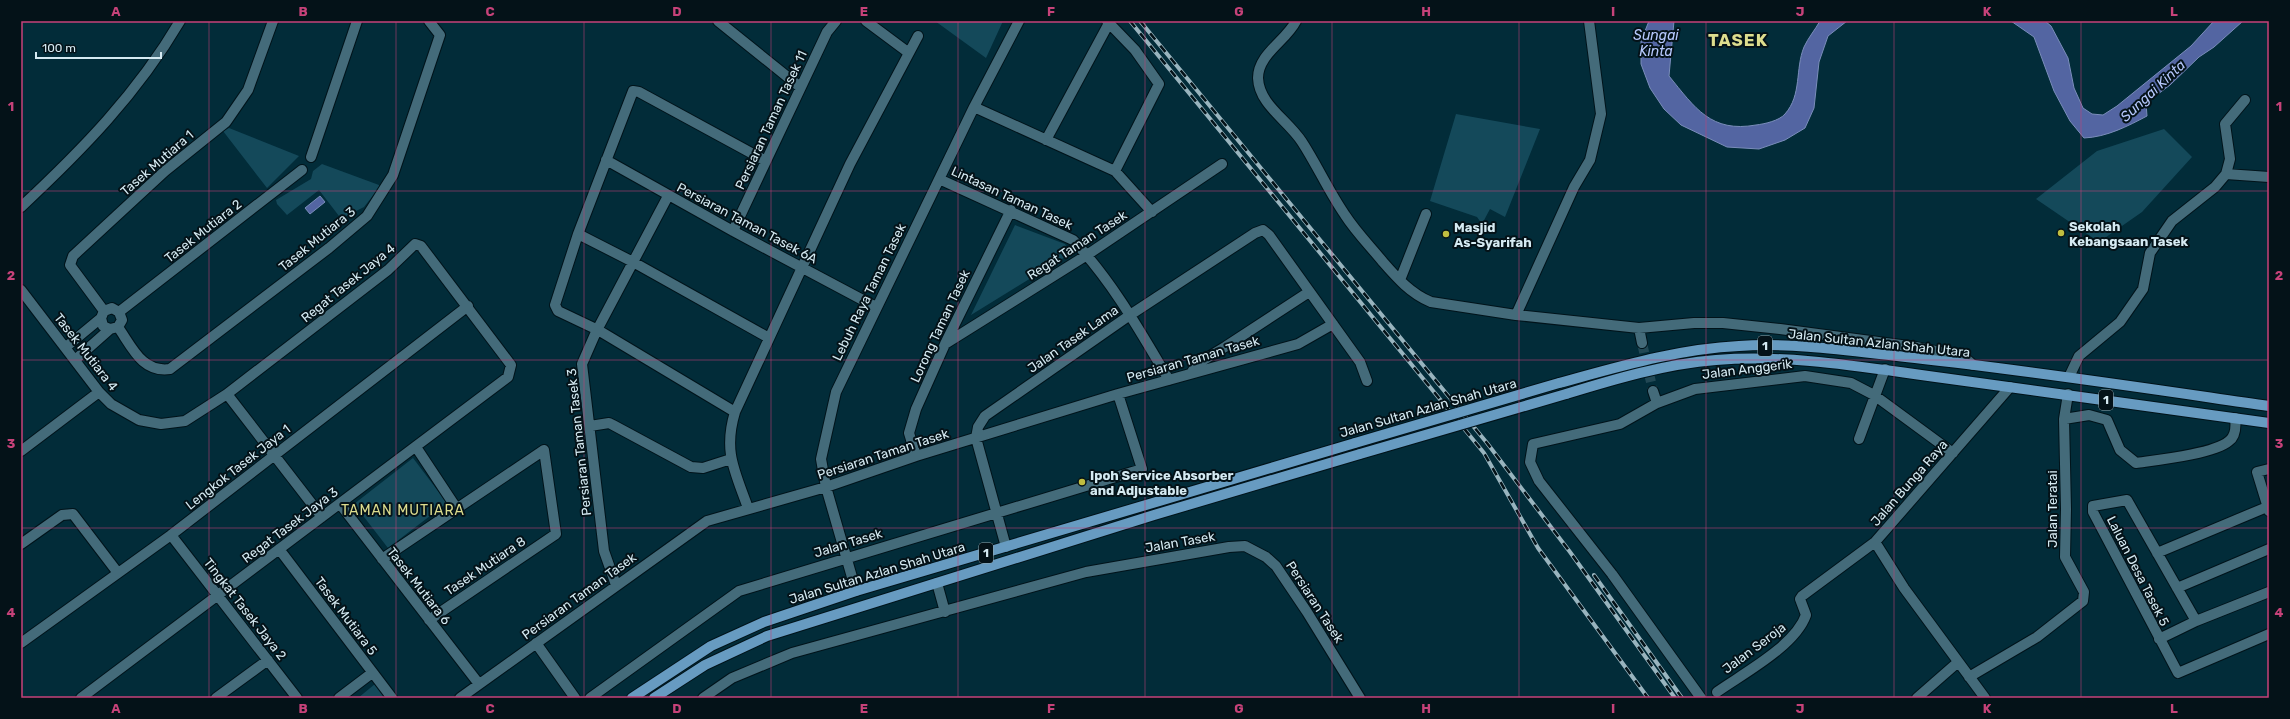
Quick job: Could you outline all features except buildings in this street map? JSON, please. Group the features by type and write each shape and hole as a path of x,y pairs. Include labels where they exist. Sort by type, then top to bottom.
{"main road":[{"name":"Jalan Sultan Azlan Shah Utara","path":"632,698 710,646 764,622 856,591 1559,383 1641,360 1682,352 1739,346 1790,346 1904,357 2069,377 2269,406"},
{"name":"Jalan Sultan Azlan Shah Utara","path":"654,698 705,665 767,636 1154,515 1566,394 1667,367 1714,360 1763,358 1815,360 2269,423"}],"street":[{"path":"21,207 111,118 150,68 180,21"},
{"name":"Tasek Mutiara 1","path":"102,314 70,265 73,256 165,171 226,122 248,90 273,21"},
{"path":"311,157 357,21"},
{"name":"Tasek Mutiara 3","path":"114,328 143,363 150,368 161,370 170,369 329,248 367,216 393,175 440,35 428,21"},
{"name":"Persiaran Taman Tasek 11","path":"733,231 800,87 827,32 836,21"},
{"path":"866,21 909,53"},
{"name":"Lebuh Raya Taman Tasek","path":"856,591 826,487 821,454 836,392 974,107 1019,21"},
{"path":"1296,21 1285,38 1262,62 1258,76 1259,88 1271,106 1301,140 1345,215 1400,280 1420,298 1431,302 1516,315 1639,328 1694,323 1723,323 1922,348 1964,357 1973,365"},
{"path":"1516,315 1574,187 1590,160 1602,114 1589,21"},
{"path":"718,22 800,87"},
{"path":"1046,140 1108,22 1135,50 1159,84 1115,171"},
{"path":"748,508 731,459 728,439 735,412 862,139 918,36"},
{"path":"735,412 598,330 558,311 555,307 578,234 633,91 639,92 766,161"},
{"path":"2069,377 2078,356 2120,322 2143,289 2150,253 2172,222 2215,187 2226,174 2230,159 2225,124 2245,100"},
{"path":"974,107 1115,171 1152,212"},
{"name":"Persiaran Taman Tasek 6A","path":"606,160 668,196 876,307"},
{"name":"Regat Taman Tasek","path":"945,344 1087,255 1222,164"},
{"name":"Tasek Mutiara 2","path":"119,312 302,170"},
{"path":"2226,174 2269,177"},
{"name":"Lintasan Taman Tasek","path":"939,179 1010,210 1073,240 1087,255 1130,315 1169,380"},
{"name":"Persiaran Taman Tasek 3","path":"616,585 604,551 582,364 598,330 668,196"},
{"name":"Lorong Taman Tasek","path":"916,456 910,440 910,425 945,344 1010,210"},
{"path":"1400,280 1426,214"},
{"name":"Jalan Tasek Lama","path":"976,438 978,427 985,416 1130,315 1255,233 1263,230 1269,234 1309,292"},
{"path":"578,234 633,262 770,338"},
{"name":"Regat Tasek Jaya 4","path":"227,394 388,270 415,244 421,246 468,306 511,364 511,370"},
{"name":"Tasek Mutiara 4","path":"21,290 99,392 111,404 139,420 161,424 185,420 227,394"},
{"path":"1192,372 1196,364 1225,347 1309,292 1360,362 1367,381"},
{"name":"Lengkok Tasek Jaya 1","path":"21,643 171,535 468,306"},
{"path":"66,347 102,314 112,308 119,312 122,320 75,360"},
{"path":"102,314 103,326 114,328"},
{"name":"Persiaran Taman Tasek","path":"460,698 707,521 748,508 826,487 916,456 1118,394 1227,362 1298,344 1333,324"},
{"path":"1639,328 1642,343"},
{"path":"1225,347 1227,362"},
{"path":"1904,357 1922,348"},
{"path":"1859,439 1874,395 1885,369"},
{"name":"Regat Tasek Jaya 3","path":"81,698 508,378 511,370"},
{"name":"Jalan Anggerik","path":"1701,698 1612,574 1539,481 1530,462 1530,453 1533,444 1620,424 1657,403 1695,389 1805,376 1850,383 1874,395 1953,453"},
{"name":"Jalan Bunga Raya","path":"1986,698 1957,663 1904,588 1875,542 2010,387"},
{"path":"1653,391 1657,403"},
{"path":"21,451 99,392"},
{"path":"227,394 322,517"},
{"name":"Jalan Tasek","path":"590,698 739,591 846,557 1142,469 1118,394"},
{"name":"Jalan Teratai","path":"1969,677 2037,637 2084,602 2084,592 2065,557 2066,509 2064,419 2068,394"},
{"path":"2064,419 2089,415 2107,420 2120,450 2136,462 2166,459 2215,447 2230,441 2237,428 2235,418"},
{"path":"590,426 609,423 691,467 703,468 731,459"},
{"path":"976,438 1006,547"},
{"path":"382,560 457,509 416,447"},
{"name":"Tasek Mutiara 8","path":"430,620 556,534 544,450 457,509"},
{"path":"2157,553 2268,509 2257,472 2269,469"},
{"name":"Laluan Desa Tasek 5","path":"2196,620 2127,500 2093,506 2093,512 2178,673 2269,634"},
{"name":"Tasek Mutiara 6","path":"340,504 478,684"},
{"path":"21,544 62,515 73,514 118,573"},
{"name":"Tingkat Tasek Jaya 2","path":"171,535 297,698"},
{"name":"Jalan Seroja","path":"1717,692 1778,650 1793,636 1802,626 1806,615 1800,599 1802,596 1875,542"},
{"name":"Persiaran Tasek","path":"1229,547 1244,546 1266,557 1276,566 1308,612 1360,698"},
{"name":"Jalan Tasek","path":"703,698 732,678 792,653 946,612 1086,572 1229,547"},
{"name":"Tasek Mutiara 5","path":"279,549 392,698"},
{"path":"2177,588 2269,549"},
{"path":"937,583 946,612"},
{"path":"2159,639 2196,620 2269,592"},
{"path":"536,643 575,698"},
{"path":"216,698 268,660"},
{"path":"1917,698 1957,663"},
{"path":"339,698 372,673"}],"shaded area":[{"path":"935,21 1003,21 986,58"},
{"path":"1456,114 1540,129 1505,217 1490,209 1482,224 1477,217 1430,201"},
{"path":"229,128 299,156 267,188 223,131"},
{"path":"2164,129 2192,157 2142,212 2099,242 2036,199 2097,151"},
{"path":"322,164 379,185 379,188 364,207 344,217 339,216 319,190 287,215 277,204 276,200 311,179 313,171"},
{"path":"1015,225 1065,244 1070,254 971,315"},
{"path":"413,458 447,503 388,548 354,504"},
{"path":"375,684 386,698 358,698"}],"water":[{"name":"Sungai Kinta","path":"1649,21 1674,21 1669,76 1687,98 1705,116 1727,125 1740,127 1767,123 1779,119 1785,114 1794,99 1801,55 1807,40 1820,21 1847,21 1828,36 1819,62 1814,108 1805,128 1785,140 1759,149 1727,147 1681,125 1664,109 1650,88 1641,64 1641,41"},
{"name":"Sungai Kinta","path":"2011,21 2045,21 2051,26 2068,58 2074,88 2083,108 2092,114 2103,115 2117,106 2191,46 2214,21 2243,21 2214,47 2199,57 2170,85 2146,103 2147,116 2125,127 2101,136 2084,138 2070,121 2054,91 2034,37"},
{"path":"320,196 325,202 310,214 305,208"}],"tunnel":[{"path":"1642,343 1653,391"}],"railway":[{"path":"1130,21 1484,453 1538,548 1648,698"},
{"path":"1140,21 1487,443 1570,552 1675,698"},
{"path":"1594,575 1682,698"}],"place":[{"name":"Sekolah Kebangsaan Tasek","path":"2061,233"},
{"name":"Masjid As-Syarifah","path":"1446,234"},
{"name":"Ipoh Service Absorber and Adjustable","path":"1082,482"}],"district":[{"name":"TASEK","path":"1738,40"},
{"name":"TAMAN MUTIARA","path":"403,510"}]}
